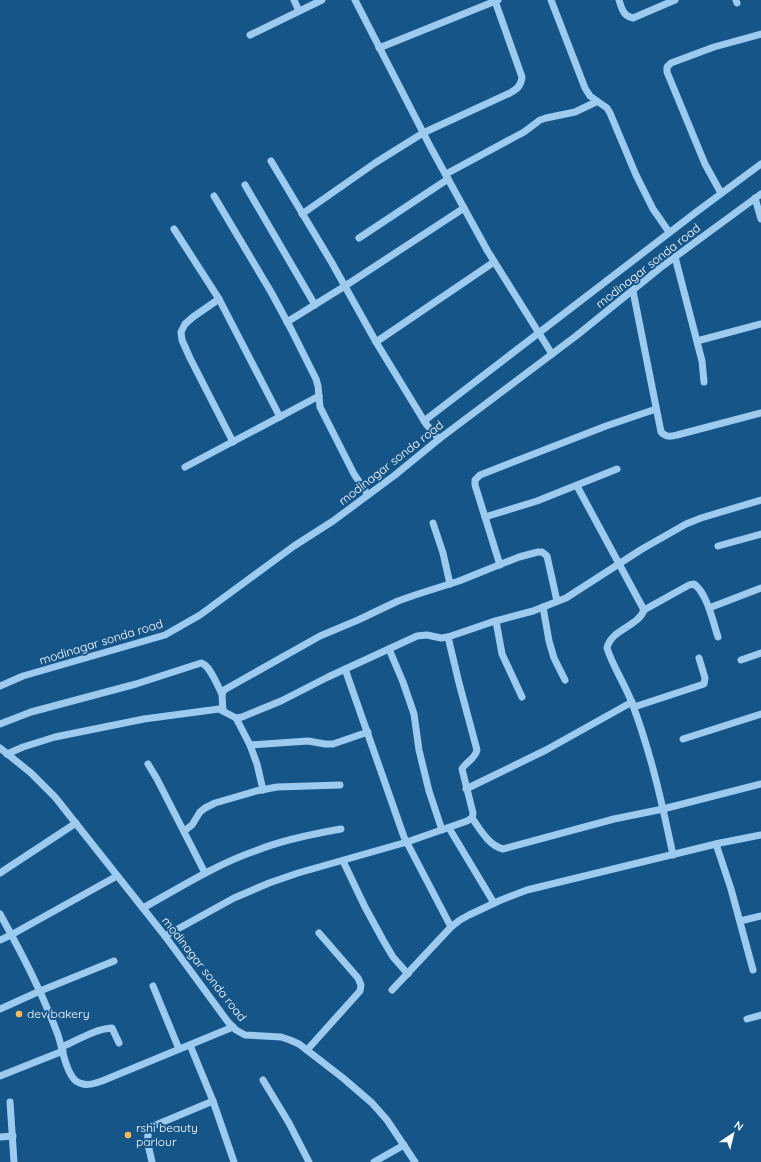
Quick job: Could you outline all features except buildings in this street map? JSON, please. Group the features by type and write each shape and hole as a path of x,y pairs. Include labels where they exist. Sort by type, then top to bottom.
{"street":[{"path":"294,0 299,11"},
{"path":"250,35 322,0"},
{"path":"355,0 423,133 494,262 552,354"},
{"path":"302,214 375,162 423,133 510,93 519,88 521,83 522,77 496,0 379,48"},
{"path":"551,0 573,61 585,88 590,96 596,102 607,108 610,113 636,175 654,209 669,232"},
{"path":"619,0 623,12 627,16 633,18 675,0"},
{"path":"721,193 705,164 693,137 667,72 667,67 671,63 714,47 761,34"},
{"path":"359,238 447,177 524,132 540,120 575,112 596,102"},
{"path":"271,161 345,286 376,342 425,422 437,438"},
{"path":"425,422 485,375 540,336 669,232 761,164"},
{"path":"246,185 315,305"},
{"path":"214,196 287,322 316,379 320,407 354,474 368,495"},
{"path":"758,196 761,219"},
{"name":"modinagar sonda road","path":"0,686 23,676 165,635 200,615 294,546 333,521 396,475 437,438 552,354 675,257 758,196"},
{"path":"287,322 464,208"},
{"path":"174,229 219,299 280,417"},
{"path":"675,257 702,361 704,382"},
{"path":"376,342 494,262"},
{"path":"633,291 656,409 661,432 664,436 670,437 761,413"},
{"path":"219,299 193,317 185,324 181,332 190,358 233,442"},
{"path":"697,341 761,324"},
{"path":"186,467 319,396"},
{"path":"500,565 475,485 475,480 480,475 606,426 656,409"},
{"path":"485,517 537,501 617,469"},
{"path":"577,486 644,610"},
{"path":"236,718 251,714 281,701 416,636 427,635 441,638 448,637 543,607 566,598 587,586 642,549 686,524 700,518 761,500"},
{"path":"434,523 450,584"},
{"path":"718,546 761,534"},
{"path":"222,694 224,690 233,684 320,636 409,597 450,584 538,552 542,552 547,556 557,601"},
{"path":"673,855 649,753 633,705 607,648 608,642 613,636 638,620 644,610 689,585 694,584 698,586 709,608 718,637"},
{"path":"709,608 761,588"},
{"path":"543,607 548,641 554,658 565,680"},
{"path":"496,621 502,654 522,697"},
{"path":"448,637 458,683 477,750 476,755 464,764 462,769 473,813 472,818 491,844 497,848 503,849 614,818 663,809 761,784"},
{"path":"389,649 403,682 414,714 418,750 429,791 442,830"},
{"path":"741,660 761,653"},
{"path":"466,789 633,705 704,684 705,678 699,658"},
{"path":"0,724 32,712 136,684 201,662 208,668 222,694 223,711"},
{"path":"345,669 407,842 451,927"},
{"path":"7,754 54,737 144,719 219,709 236,718 250,745 257,764 263,790"},
{"path":"683,739 761,714"},
{"path":"250,745 308,740 325,744 333,744 368,732"},
{"name":"modinagar sonda road","path":"0,748 44,784 143,908 208,997 233,1027 245,1035 281,1037 290,1040 307,1050 372,1103 387,1120 415,1162"},
{"path":"148,764 157,778 205,873"},
{"path":"184,831 192,825 200,812 215,803 277,787 340,785"},
{"path":"164,936 234,898 269,883 298,873 407,842 449,828 472,818"},
{"path":"0,873 76,824"},
{"path":"449,828 494,903"},
{"path":"143,908 205,873 255,850 341,829"},
{"path":"392,990 451,927 469,915 494,903 527,890 761,834"},
{"path":"716,844 731,889 753,970"},
{"path":"344,860 382,940 393,957 408,974"},
{"path":"0,940 117,876"},
{"path":"0,914 40,991 63,1049 70,1074 75,1080 82,1084 89,1085 102,1081 233,1027"},
{"path":"740,922 761,916"},
{"path":"307,1050 360,991 361,985 358,978 319,933"},
{"path":"0,1008 114,961"},
{"path":"153,986 179,1049"},
{"path":"747,1019 761,1015"},
{"path":"0,1076 63,1049 96,1032 108,1028 112,1028 114,1030 120,1043"},
{"path":"190,1045 214,1101 234,1162"},
{"path":"263,1080 289,1123 309,1162"},
{"path":"152,1162 147,1136 150,1127 214,1101"},
{"path":"10,1102 14,1162"},
{"path":"0,1137 13,1136"},
{"path":"374,1162 404,1145"}],"place":[{"name":"dev bakery","path":"19,1014"},
{"name":"rshi beauty parlour","path":"128,1135"}]}
